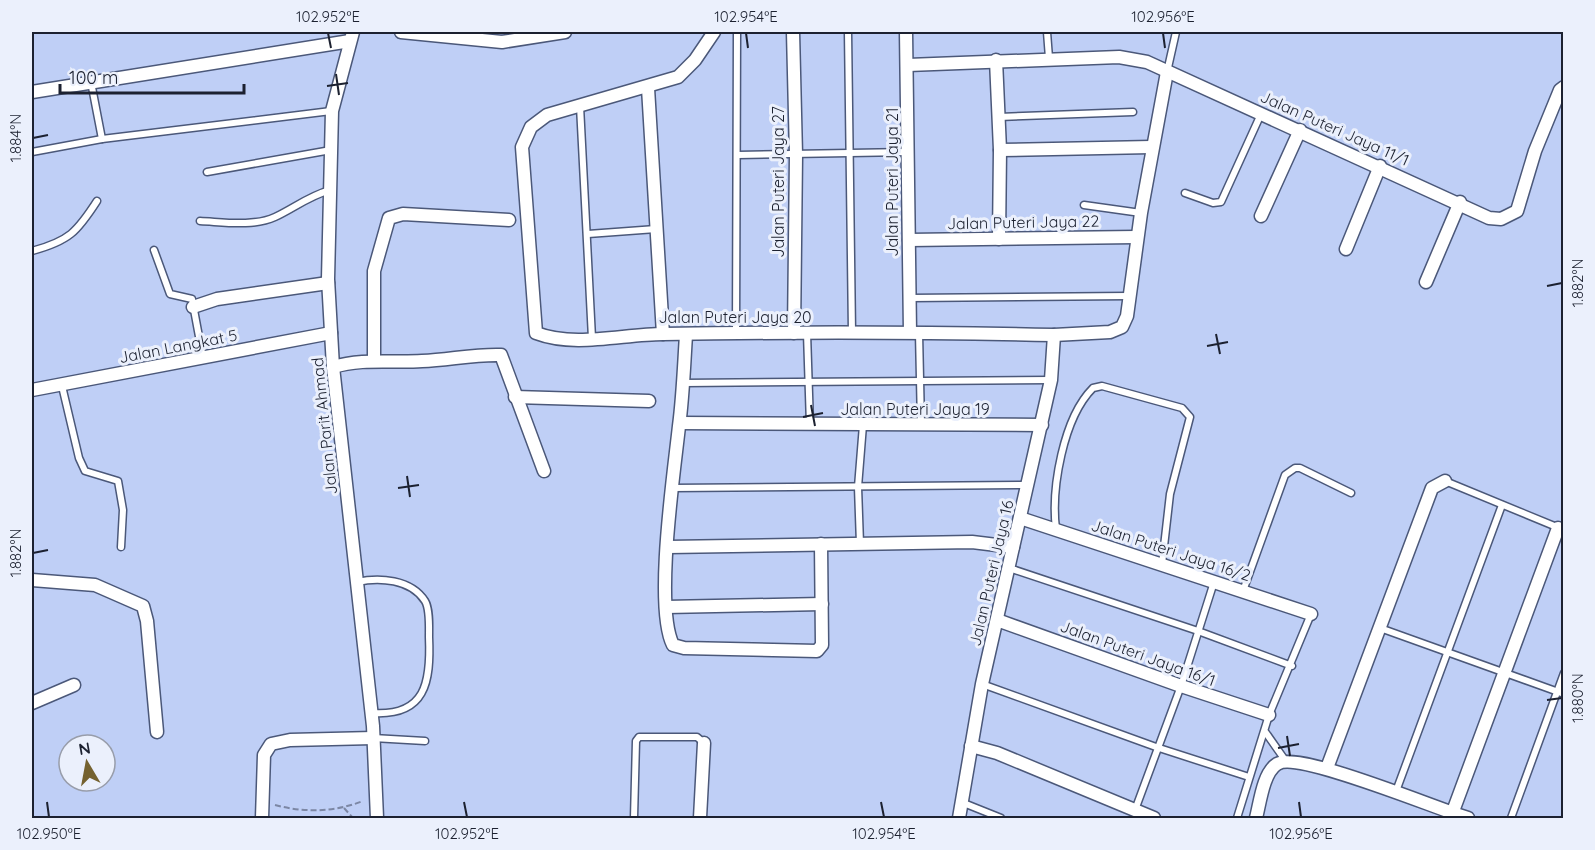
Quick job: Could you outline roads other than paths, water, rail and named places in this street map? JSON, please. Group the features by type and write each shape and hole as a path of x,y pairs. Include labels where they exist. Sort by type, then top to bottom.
{"street":[{"path":"401,32 502,42 565,32"},
{"path":"580,106 648,88 678,77 694,60 714,32"},
{"name":"Jalan Puteri Jaya 27","path":"793,32 796,155 794,333"},
{"name":"Jalan Puteri Jaya 21","path":"906,32 909,298 915,332"},
{"path":"32,92 352,36"},
{"name":"Jalan Parit Ahmad","path":"352,36 332,111 328,283 331,333 339,366 360,582 379,738 377,819"},
{"name":"Jalan Puteri Jaya 11/1","path":"908,65 1119,57 1147,62 1495,219 1517,212 1535,151 1563,87"},
{"path":"996,60 1000,150 999,239"},
{"path":"1129,296 1151,147 1167,72"},
{"path":"648,88 663,334"},
{"name":"Jalan Puteri Jaya 20","path":"580,106 547,116 531,126 522,147 536,333 547,338 570,340 663,334 1110,332 1122,327 1129,296"},
{"path":"1261,216 1300,130"},
{"path":"1000,150 1151,147"},
{"path":"1346,249 1380,166"},
{"path":"1426,282 1460,202"},
{"path":"369,361 375,271 389,218 403,214 509,220"},
{"name":"Jalan Puteri Jaya 22","path":"909,240 1137,237"},
{"path":"194,307 217,299 328,283"},
{"name":"Jalan Langkat 5","path":"32,390 331,333"},
{"name":"Jalan Puteri Jaya 16","path":"959,819 960,802 982,684 1051,380 1054,334"},
{"path":"686,335 668,547 666,607 669,635 673,645 684,648 817,651 822,645 821,544"},
{"path":"339,366 369,361 423,362 479,354 501,355 544,471"},
{"path":"515,397 649,400"},
{"name":"Jalan Puteri Jaya 19","path":"680,423 810,426 1042,425"},
{"path":"1327,768 1432,488 1445,481"},
{"name":"Jalan Puteri Jaya 16/2","path":"1020,518 1311,614"},
{"path":"1452,814 1503,672 1561,529"},
{"path":"668,547 972,542 1013,547"},
{"path":"32,580 95,585 143,606 147,621 157,732"},
{"path":"666,607 822,604"},
{"name":"Jalan Puteri Jaya 16/1","path":"997,620 1181,687 1269,715"},
{"path":"32,703 74,685"},
{"path":"262,819 264,755 271,744 290,740 379,738"},
{"path":"700,819 704,743"},
{"path":"971,746 997,753 1131,813 1154,819"},
{"path":"1256,819 1269,774 1275,764 1285,760 1327,768 1468,819"}],"lane":[{"path":"736,32 738,155 736,335"},
{"path":"848,32 852,333"},
{"path":"1047,32 1049,58"},
{"path":"1167,72 1176,32"},
{"path":"91,81 102,138"},
{"path":"580,106 592,338"},
{"path":"32,152 102,138 332,111"},
{"path":"998,117 1133,112"},
{"path":"1185,193 1213,203 1221,202 1262,113"},
{"path":"207,172 331,150"},
{"path":"738,155 909,152"},
{"path":"200,221 254,222 274,218 308,197 330,190"},
{"path":"32,251 57,244 77,231 97,201"},
{"path":"1084,205 1140,213"},
{"path":"588,234 657,229"},
{"path":"154,250 170,294 192,299 203,358"},
{"path":"909,298 1129,296"},
{"path":"915,332 921,425"},
{"path":"807,333 810,426"},
{"path":"683,383 1051,380"},
{"path":"62,386 79,458 85,471 118,481 123,510 121,547"},
{"path":"1056,529 1053,506 1057,471 1074,418 1093,388 1102,386 1182,408 1190,417 1170,494 1161,565"},
{"path":"860,544 858,487 863,425"},
{"path":"1242,592 1285,475 1300,468 1351,493"},
{"path":"1445,481 1561,529"},
{"path":"672,488 1028,485"},
{"path":"1395,794 1446,651 1502,505"},
{"path":"1009,568 1198,631 1292,666"},
{"path":"360,582 380,579 400,582 425,601 429,628 430,672 422,695 412,705 398,712 376,714"},
{"path":"1131,813 1181,687 1214,582"},
{"path":"1237,819 1266,733 1269,715 1292,666 1311,614"},
{"path":"1380,628 1563,694"},
{"path":"1511,819 1563,673"},
{"path":"982,684 1156,747 1250,777"},
{"path":"1266,733 1285,760"},
{"path":"634,819 636,741 639,737 697,737 704,743"},
{"path":"379,738 425,741"},
{"path":"960,802 1001,819"}]}
